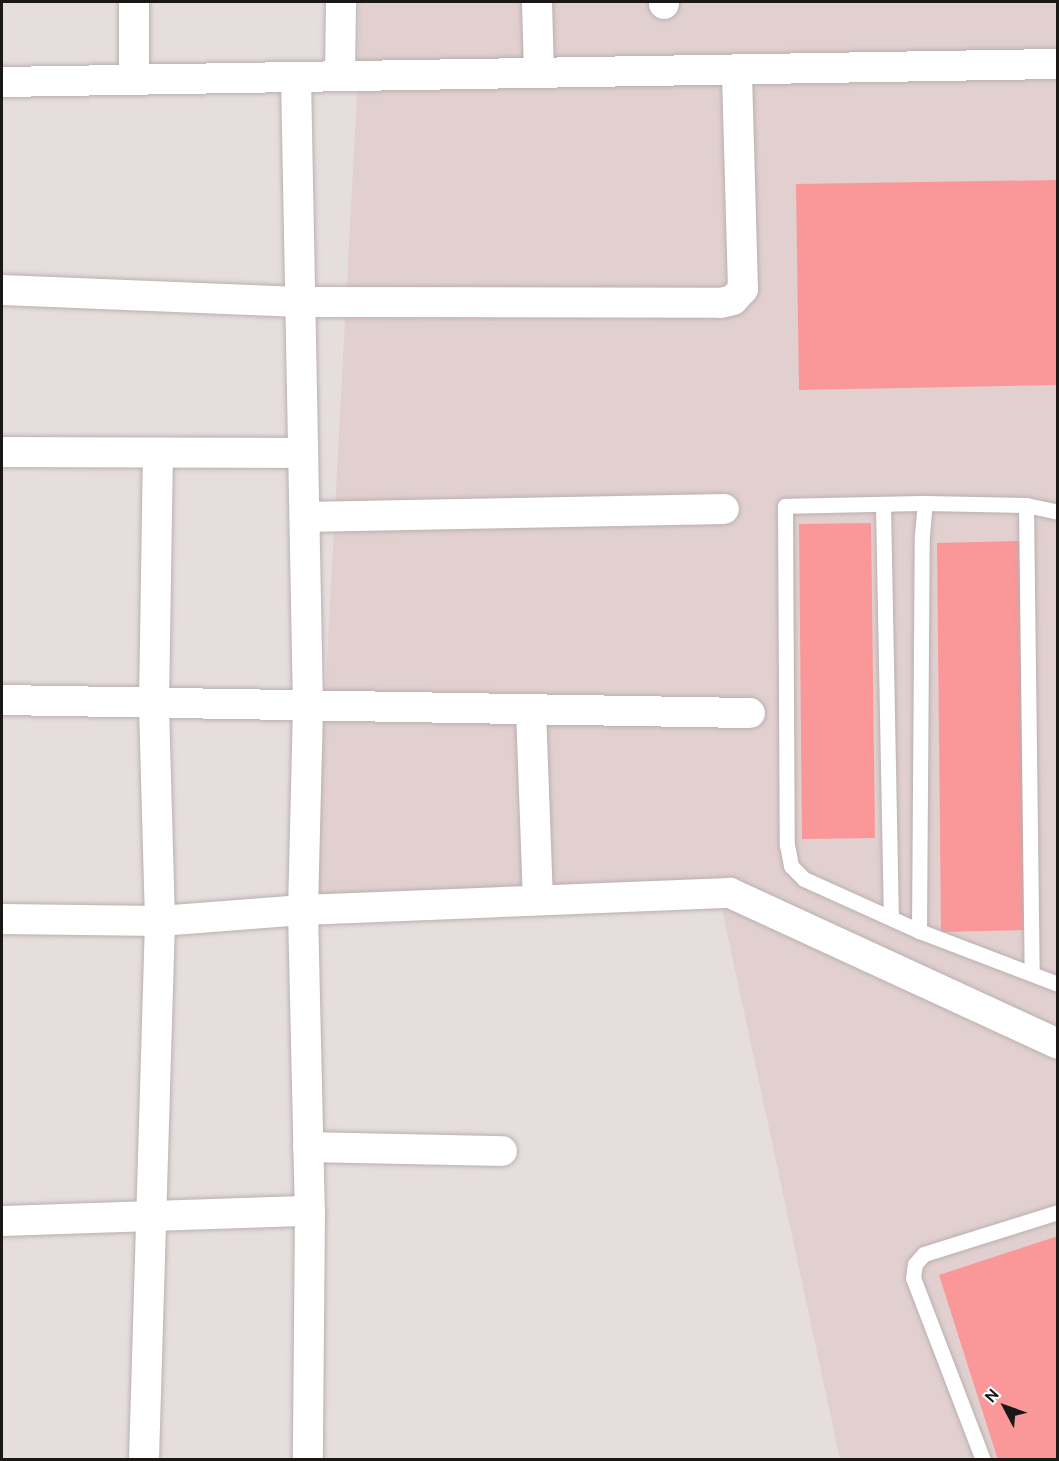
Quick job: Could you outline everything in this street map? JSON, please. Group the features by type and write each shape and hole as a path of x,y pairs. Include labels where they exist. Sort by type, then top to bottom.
{"street":[{"path":"134,80 135,2"},
{"path":"340,2 340,76"},
{"path":"537,2 539,72"},
{"path":"2,82 1058,64"},
{"path":"2,290 300,302 721,303 734,300 743,289 737,69"},
{"path":"296,77 308,707 303,910 310,1212 308,1460"},
{"path":"2,452 303,453"},
{"path":"144,1460 160,921 154,704 158,453"},
{"path":"304,517 724,509"},
{"path":"2,700 750,713"},
{"path":"531,710 538,900"},
{"path":"2,919 160,921 303,910 730,893 1058,1044"},
{"path":"308,1147 502,1151"},
{"path":"2,1221 310,1212"}],"lane":[{"path":"919,931 922,565 925,504"},
{"path":"1026,505 1032,973"},
{"path":"1058,512 1026,505 785,506 787,845 791,866 804,879 919,931 1058,984"},
{"path":"883,506 891,918"},
{"path":"983,1460 913,1278 915,1264 924,1254 1058,1212"}],"shaded area":[{"path":"359,2 1057,2 1057,1459 840,1459 721,904 313,924 358,76"}],"building":[{"path":"1058,180 1058,385 799,390 796,184"},
{"path":"871,523 875,838 802,839 799,524"},
{"path":"1020,541 1024,930 941,932 937,543"},
{"path":"1058,1236 1058,1460 998,1460 939,1275"}]}
